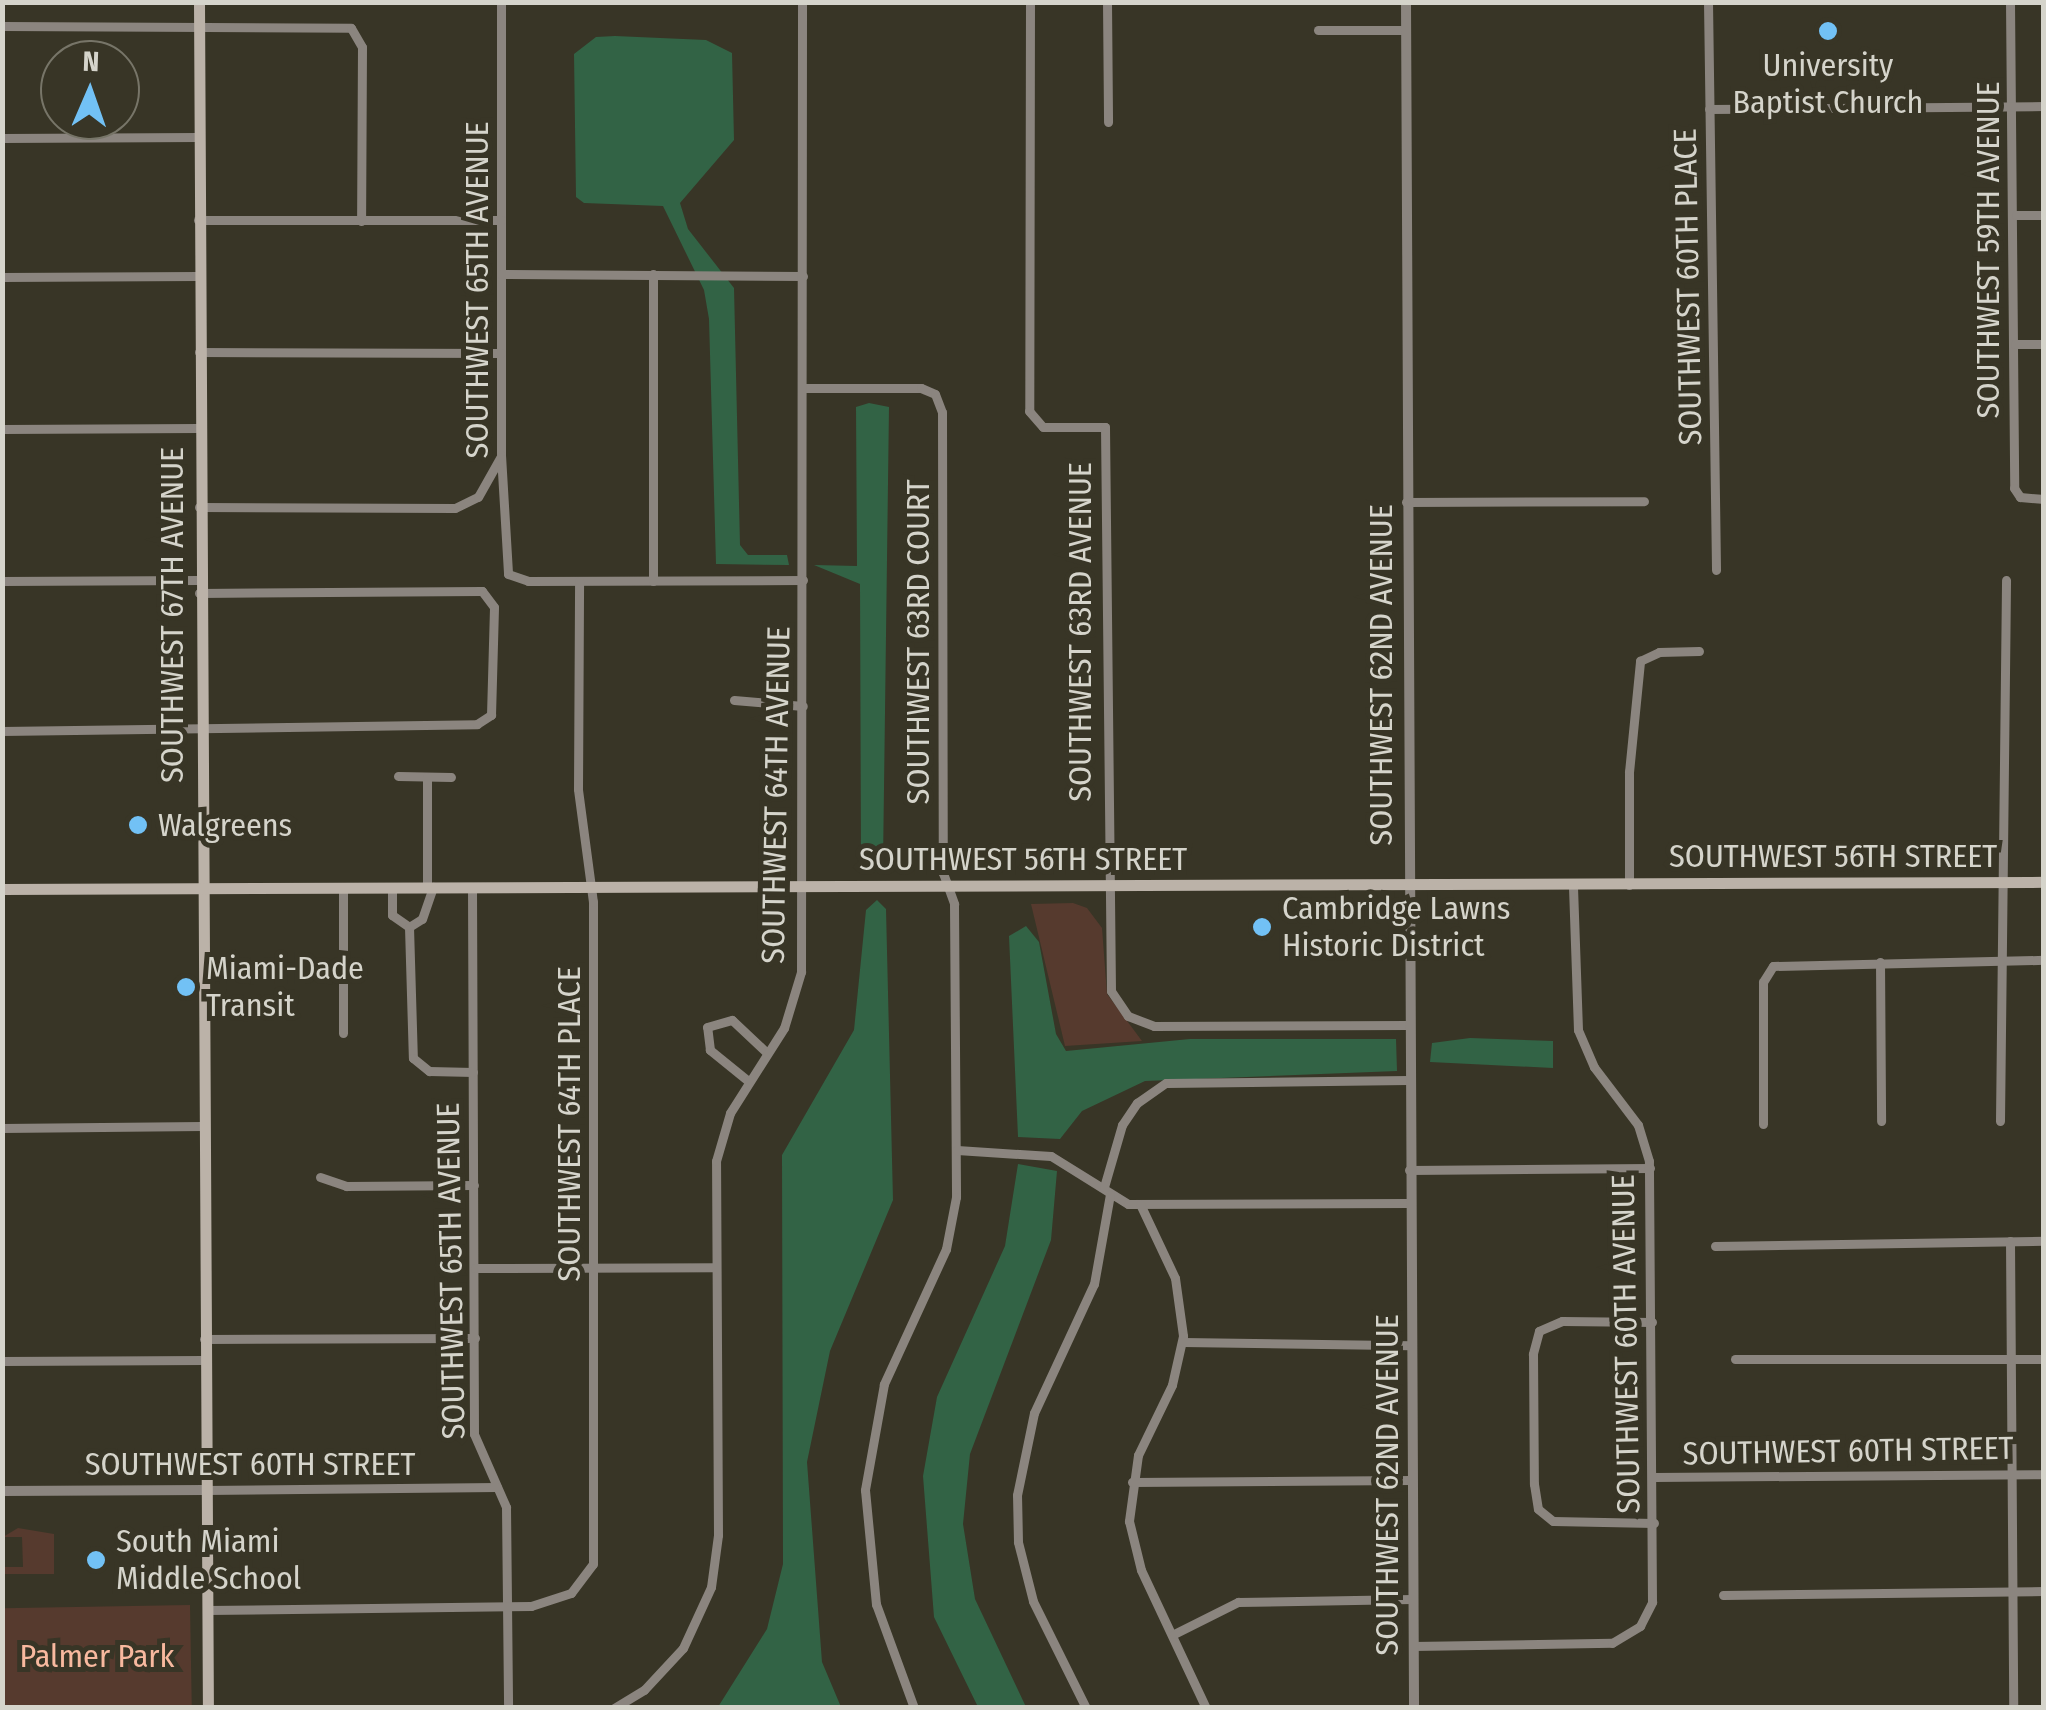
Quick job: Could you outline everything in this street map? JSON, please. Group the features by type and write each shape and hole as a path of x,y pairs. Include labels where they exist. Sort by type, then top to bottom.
{"main road":[{"name":"SOUTHWEST 67TH AVENUE","path":"199,2 199,727 208,1708"},
{"name":"SOUTHWEST 56TH STREET","path":"2,888 2044,882"}],"street":[{"name":"SOUTHWEST 65TH AVENUE","path":"501,2 501,455 510,576 579,580"},
{"name":"SOUTHWEST 64TH AVENUE","path":"614,1708 636,1697 683,1648 714,1576 718,1151 747,1080 784,1028 799,983 803,887 802,2"},
{"name":"SOUTHWEST 63RD AVENUE","path":"1030,2 1028,398 1034,421 1043,427 1105,427 1106,973 1124,1012 1154,1026 1408,1025"},
{"path":"1107,2 1108,122"},
{"name":"SOUTHWEST 62ND AVENUE","path":"1406,2 1406,885 1414,1708"},
{"name":"SOUTHWEST 60TH PLACE","path":"1708,2 1716,570"},
{"name":"SOUTHWEST 59TH AVENUE","path":"2010,2 2018,496 2044,498"},
{"path":"2,26 341,25 357,33 361,221"},
{"path":"1318,30 1406,30"},
{"path":"1709,109 2044,106"},
{"path":"2,138 198,137"},
{"path":"2016,215 2044,215"},
{"path":"198,220 501,220"},
{"path":"501,274 802,276"},
{"path":"653,274 653,581"},
{"path":"2,277 198,276"},
{"path":"2015,344 2044,344"},
{"path":"198,352 501,353"},
{"name":"SOUTHWEST 63RD COURT","path":"802,388 933,392 943,419 948,886 954,904 957,1150 948,1242 887,1374 866,1481 876,1604 914,1708"},
{"path":"2,429 198,428"},
{"path":"199,508 455,508 478,496 501,455"},
{"path":"1406,502 1644,501"},
{"path":"579,580 803,580"},
{"name":"SOUTHWEST 64TH PLACE","path":"207,1610 508,1608 565,1597 583,1583 595,1558 592,887 578,788 579,580"},
{"path":"2000,1122 1998,961 2006,580"},
{"path":"2,581 459,588 489,596 494,607 489,720 2,731"},
{"path":"1629,884 1629,772 1641,659 1699,651"},
{"path":"734,700 802,706"},
{"path":"398,776 451,777"},
{"path":"409,926 422,919 430,887 427,777"},
{"name":"SOUTHWEST 60TH AVENUE","path":"1413,1646 1598,1644 1630,1635 1652,1602 1650,1168 1638,1125 1580,1036 1572,885"},
{"path":"343,887 343,1033"},
{"path":"392,887 392,915 409,926"},
{"name":"SOUTHWEST 65TH AVENUE","path":"472,887 475,1442 507,1515 508,1708"},
{"path":"409,926 413,1058 429,1071 473,1072"},
{"path":"1763,1124 1768,970 1787,963 2044,960"},
{"path":"1880,962 1882,1121"},
{"path":"747,1080 710,1050 707,1027 716,1019 732,1020 767,1053"},
{"path":"1086,1708 1028,1586 1017,1495 1034,1413 1094,1284 1107,1191 1122,1125 1136,1103 1166,1084 1408,1080"},
{"path":"2,1128 202,1126"},
{"path":"957,1150 1042,1153 1107,1191 1140,1204 1409,1203"},
{"path":"1409,1170 1650,1168"},
{"path":"320,1177 346,1186 474,1185"},
{"path":"1140,1204 1176,1278 1183,1342 1132,1482 1133,1546 1206,1708"},
{"path":"2010,1241 2013,1708"},
{"path":"1715,1246 2044,1241"},
{"path":"475,1268 716,1267"},
{"path":"1652,1322 1562,1321 1542,1327 1533,1354 1539,1512 1558,1522 1654,1522"},
{"path":"204,1340 475,1338"},
{"path":"1183,1342 1410,1345"},
{"path":"1735,1359 2044,1358"},
{"path":"2,1361 204,1360"},
{"name":"SOUTHWEST 60TH STREET","path":"1654,1477 2044,1474"},
{"path":"1132,1482 1412,1480"},
{"name":"SOUTHWEST 60TH STREET","path":"2,1491 497,1487"},
{"path":"1723,1595 2044,1591"},
{"path":"1174,1634 1238,1602 1412,1599"}],"green space":[{"path":"1073,903 1087,908 1102,928 1107,994 1142,1041 1065,1046 1031,904"},
{"path":"18,1528 54,1534 54,1574 3,1574 3,1567 23,1567 22,1537 3,1537"},
{"name":"Palmer Park","path":"190,1605 192,1707 5,1708 3,1608"}],"shaded area":[{"path":"596,37 706,40 732,53 734,140 680,203 688,229 734,288 740,545 748,555 787,555 789,565 716,564 709,319 704,290 663,206 584,203 576,197 574,54"},
{"path":"869,403 889,407 883,864 877,872 861,863 860,584 814,565 857,566 856,407"},
{"path":"877,900 886,909 893,1200 830,1351 807,1462 822,1662 841,1707 718,1707 767,1629 783,1564 782,1155 854,1030 866,910"},
{"path":"1026,926 1039,942 1056,1034 1066,1051 1190,1039 1396,1039 1397,1071 1145,1081 1082,1111 1060,1139 1018,1137 1009,936"},
{"path":"1470,1038 1553,1041 1553,1068 1430,1062 1432,1043"},
{"path":"1018,1164 1057,1171 1051,1240 970,1454 963,1524 975,1599 1026,1707 978,1707 934,1617 923,1476 937,1397 1005,1246"}],"place":[{"name":"University Baptist Church","path":"1828,31"},
{"name":"Walgreens","path":"138,825"},
{"name":"Cambridge Lawns Historic District","path":"1262,927"},
{"name":"Miami-Dade Transit","path":"186,987"},
{"name":"South Miami Middle School","path":"96,1560"}]}
